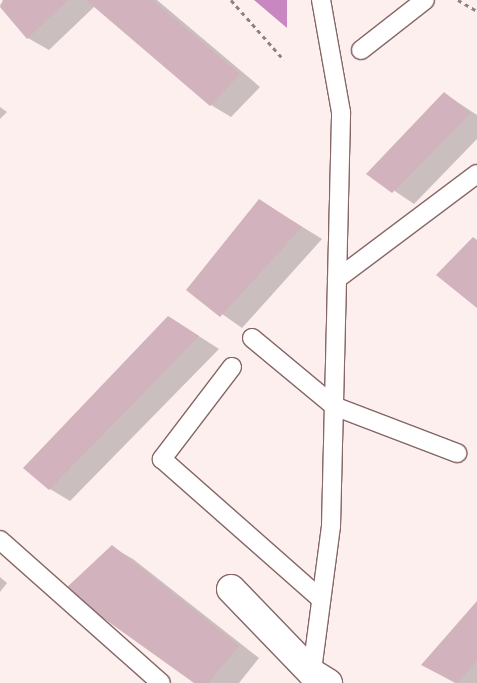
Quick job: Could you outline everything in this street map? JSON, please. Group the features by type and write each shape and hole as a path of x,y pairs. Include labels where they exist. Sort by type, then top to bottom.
{"street":[{"path":"231,589 317,680"}],"lane":[{"path":"317,680 321,599 331,526 341,112 321,0"},
{"path":"361,50 425,0"},
{"path":"337,279 477,174"},
{"path":"252,338 334,406 457,453"},
{"path":"232,367 162,459 321,599"},
{"path":"0,540 161,683"}],"path":[{"path":"231,0 284,60"},
{"path":"458,0 477,11"}],"shaded area":[{"path":"254,0 287,0 287,28"}],"building":[{"path":"3,0 68,0 27,39 0,7"},
{"path":"86,0 152,0 240,74 210,106"},
{"path":"444,92 471,113 392,193 366,174"},
{"path":"259,199 302,227 220,317 186,290"},
{"path":"473,237 477,240 477,308 436,275"},
{"path":"168,316 199,336 49,490 23,468"},
{"path":"112,545 239,646 208,683 194,683 64,590"},
{"path":"477,601 477,661 457,683 421,665"}]}
